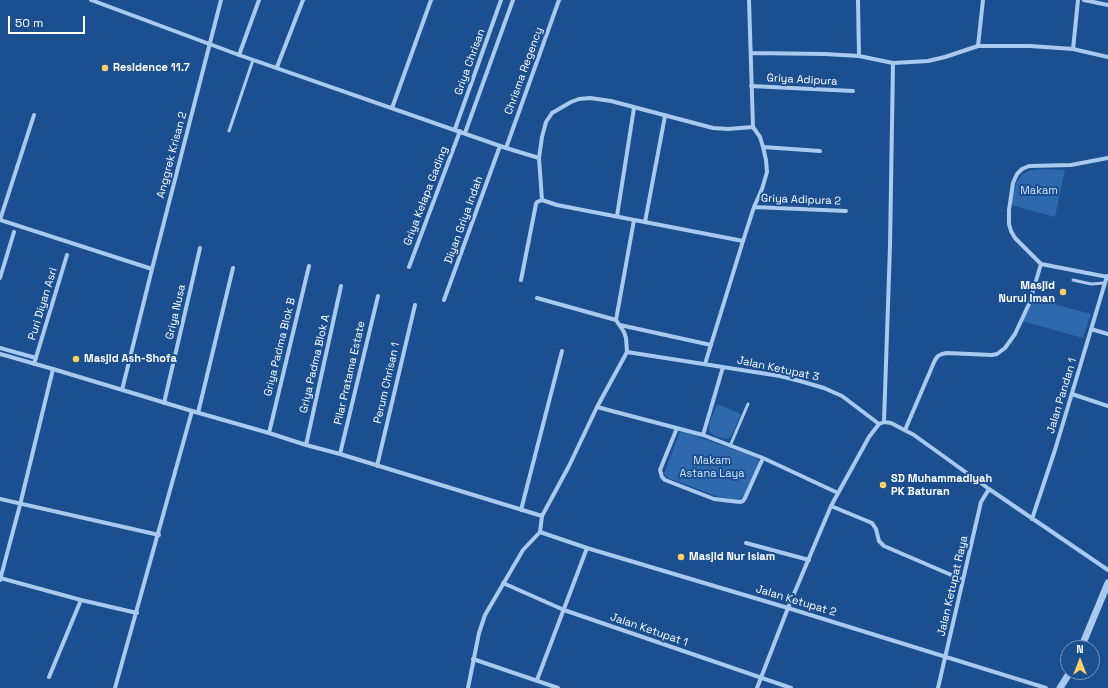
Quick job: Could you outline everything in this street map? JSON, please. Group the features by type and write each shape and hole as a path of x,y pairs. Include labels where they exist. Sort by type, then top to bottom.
{"street":[{"path":"91,0 253,60 277,67 500,146 539,158"},
{"name":"Anggrek Krisan 2","path":"122,390 221,0"},
{"path":"239,55 259,0"},
{"path":"277,67 303,0"},
{"path":"392,108 431,0"},
{"name":"Griya Chrisan","path":"455,130 501,0"},
{"path":"465,133 513,0"},
{"name":"Chrisma Regency","path":"506,148 559,0"},
{"path":"705,364 754,207 762,189 766,172 766,160 763,147 760,137 753,127 749,0"},
{"path":"858,0 859,56"},
{"path":"978,46 983,0"},
{"path":"1073,49 1078,0"},
{"path":"1084,0 1108,5"},
{"path":"750,53 859,56 894,64 945,58 978,46 1030,46 1073,49 1108,57"},
{"path":"884,422 894,64"},
{"name":"Griya Adipura","path":"751,86 853,91"},
{"path":"542,200 539,158 542,130 552,113 562,106 579,99 590,98 611,102 719,128 735,129 753,127"},
{"path":"617,216 634,108"},
{"path":"34,115 0,220 152,269"},
{"path":"646,222 665,116"},
{"name":"Griya Kelapa Gading","path":"409,268 460,131"},
{"name":"Diyan Griya Indah","path":"444,300 500,146"},
{"path":"763,147 820,151"},
{"path":"1107,277 1041,264 1015,238 1009,224 1010,197 1017,174 1022,169 1030,166 1071,165 1108,158"},
{"path":"542,200 557,205 743,241"},
{"path":"521,280 536,204 542,200"},
{"name":"Griya Adipura 2","path":"754,207 846,211"},
{"path":"616,320 634,220"},
{"path":"0,278 14,232"},
{"name":"Griya Nusa","path":"164,403 200,248"},
{"name":"Puri Diyan Asri","path":"34,364 67,255"},
{"path":"905,430 934,360 938,356 947,353 992,356 1006,348 1015,334 1029,304 1041,264"},
{"name":"Griya Padma Blok B","path":"269,433 309,266"},
{"path":"198,413 233,268"},
{"name":"Jalan Pandan 1","path":"1032,519 1055,450 1107,277"},
{"name":"Griya Padma Blok A","path":"306,445 341,286"},
{"name":"Pilar Pratama Estate","path":"340,454 378,296"},
{"path":"468,688 481,624 489,607 523,550 540,532 542,516 569,466 597,407 627,352 626,338 616,320 537,298"},
{"name":"Perum Chrisan 1","path":"377,466 415,305"},
{"path":"620,325 711,345"},
{"path":"1091,329 1108,334"},
{"name":"Puri Diyan Asri","path":"0,348 36,358"},
{"path":"521,510 562,351"},
{"name":"Jalan Ketupat 3","path":"627,352 800,380 842,396 879,424"},
{"path":"0,354 340,454 542,516"},
{"path":"703,435 723,367"},
{"path":"53,369 20,505 0,579 137,613"},
{"path":"1072,394 1108,406"},
{"path":"597,407 703,435 763,458 838,493"},
{"path":"115,688 159,535 192,411"},
{"path":"757,688 788,608 831,506 870,437 879,424 884,422 891,423 905,430 1108,570"},
{"path":"677,428 660,470 662,477 665,480 714,499 742,501 745,498 763,458"},
{"name":"Jalan Ketupat Raya","path":"938,688 981,502 989,489"},
{"path":"0,499 20,505 159,535"},
{"path":"831,506 872,523 876,529 879,541 884,546 963,580"},
{"name":"Jalan Ketupat 2","path":"540,532 587,548 788,608 1046,688"},
{"path":"746,543 809,560"},
{"path":"537,680 587,548"},
{"name":"Jalan Ketupat 1","path":"502,583 564,610 791,688"},
{"path":"1084,640 1108,583"},
{"path":"49,677 81,600"},
{"path":"473,659 558,688"}],"lane":[{"path":"229,131 253,60"},
{"path":"1073,280 1091,284 1105,283"},
{"path":"730,446 748,404"}],"green space":[{"name":"Makam","path":"1041,169 1065,170 1055,217 1011,205 1016,183 1022,175 1028,171"},
{"path":"1035,299 1091,314 1083,338 1022,321"},
{"name":"Makam Astana Laya","path":"717,404 741,414 731,437 726,439 715,436 709,431 709,425"},
{"name":"Makam Astana Laya","path":"681,431 756,457 759,461 759,466 744,496 738,500 716,496 668,478 664,474"}],"place":[{"name":"Residence 11.7","path":"105,68"},
{"name":"Masjid Nurul Iman","path":"1063,292"},
{"name":"Masjid Ash-Shofa","path":"76,359"},
{"name":"SD Muhammadiyah PK Baturan","path":"883,485"},
{"name":"Masjid Nur Islam","path":"681,557"}]}
